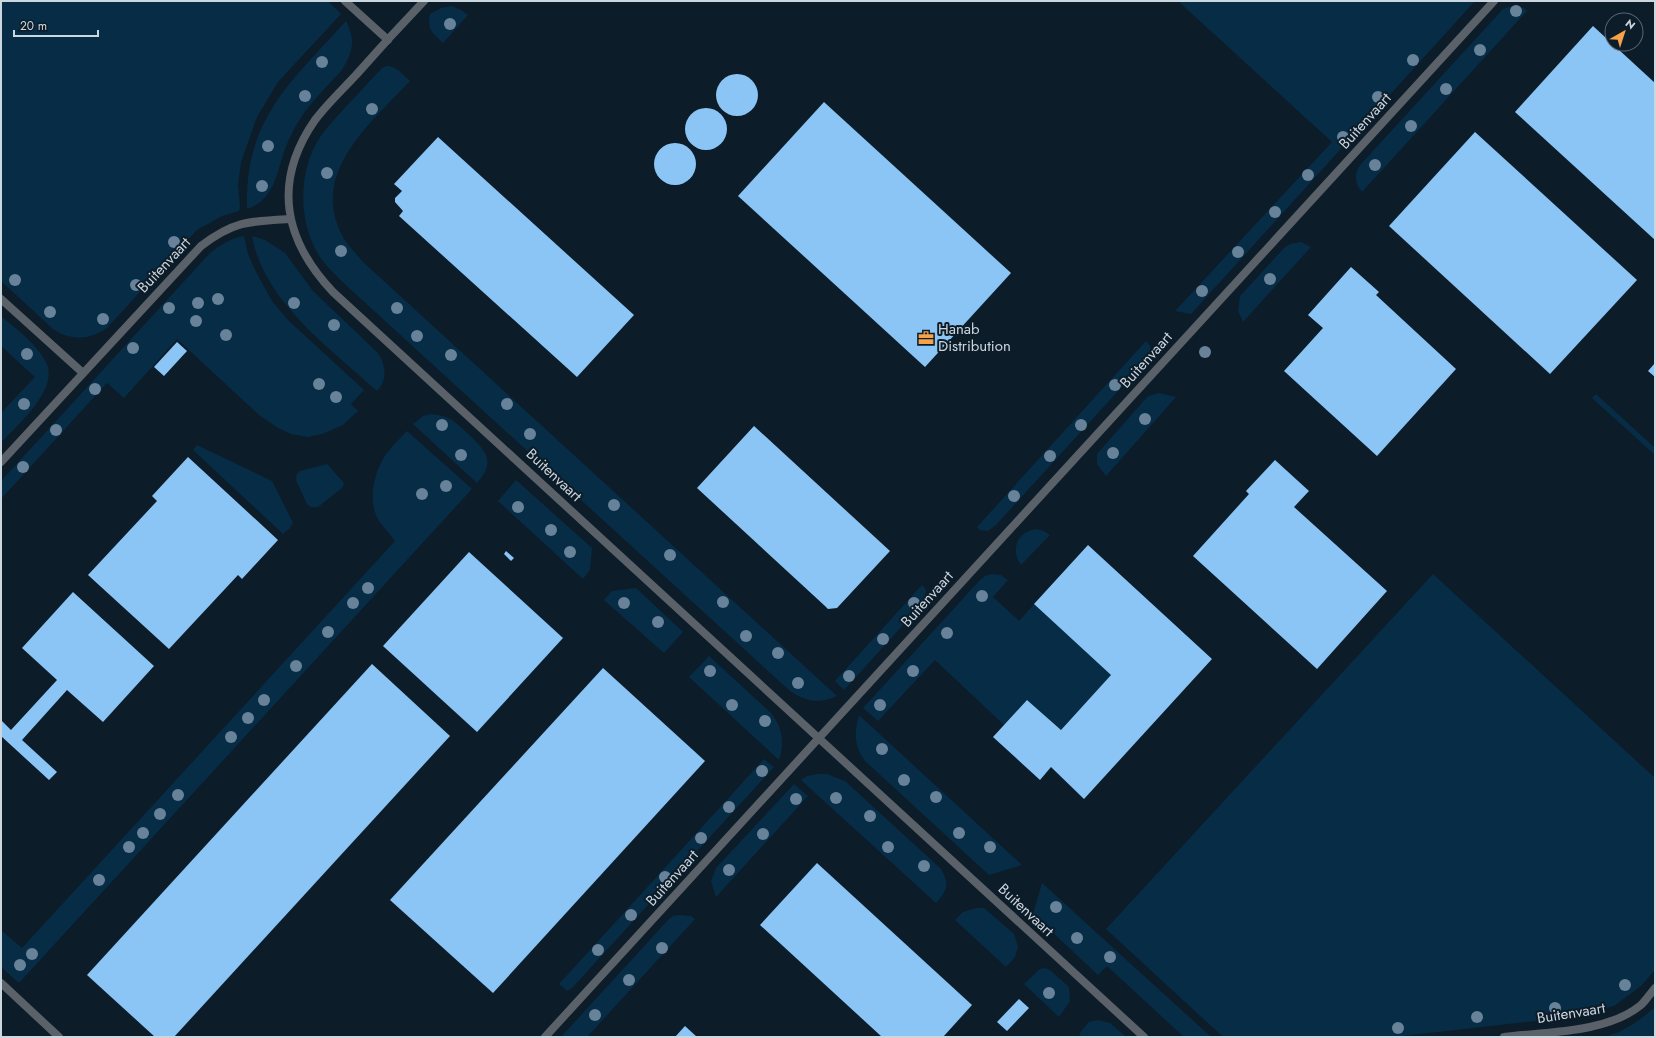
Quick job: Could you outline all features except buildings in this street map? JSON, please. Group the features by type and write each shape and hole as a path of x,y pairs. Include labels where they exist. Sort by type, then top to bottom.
{"street":[{"path":"345,1 388,40"},
{"name":"Buitenvaart","path":"424,1 316,120 304,140 292,170 289,196 290,219 296,239 318,276 1144,1037"},
{"name":"Buitenvaart","path":"546,1037 1494,1"},
{"name":"Buitenvaart","path":"1,462 201,246 217,234 238,224 260,220 290,219"},
{"path":"1,299 82,374"},
{"path":"1,983 59,1037"},
{"name":"Buitenvaart","path":"1504,1037 1591,1027 1610,1022 1641,1004 1655,988"}],"shaded area":[{"path":"1,1 328,1 341,14 278,82 257,117 241,162 238,185 239,211 222,216 197,230 107,328 87,337 80,338 67,336 53,329 1,281"},
{"path":"1178,1 1475,1 1191,314 1175,311 1332,142"},
{"path":"1515,5 1524,8 1527,11 1362,192 1356,182 1356,174 1361,164 1503,9"},
{"path":"452,6 468,15 443,43 431,30 429,24 430,14 441,8"},
{"path":"346,21 351,34 352,46 346,63 342,70 315,100 298,122 285,149 277,176 269,193 256,205 247,209 248,178 253,150 263,126 275,104 290,84 307,63"},
{"path":"386,66 393,67 410,81 362,132 349,151 339,171 333,192 334,214 347,243 362,261 837,696 831,699 813,701 802,698 790,691 349,288 321,259 311,241 304,211 304,180 313,150 325,130 381,69"},
{"path":"244,236 248,254 272,301 288,320 364,390 351,404 358,411 343,425 322,434 308,437 291,434 278,428 259,415 177,339 124,398 107,383 1,499 1,481 210,253 230,240"},
{"path":"252,236 265,240 285,253 313,291 378,353 383,363 385,372 383,382 377,391 321,341 285,303 270,282 259,260"},
{"path":"1301,242 1311,247 1243,322 1238,311 1240,296 1284,248 1290,244"},
{"path":"1,316 37,349 46,362 49,372 47,384 35,406 1,443 1,413 35,377 1,346"},
{"path":"1146,341 1150,346 1151,355 996,525 988,531 980,530 977,527"},
{"path":"1159,393 1176,397 1106,476 1097,464 1097,454 1148,396"},
{"path":"1596,394 1655,448 1655,455 1592,398"},
{"path":"431,414 452,420 472,438 486,454 487,465 483,475 477,483 413,424 423,416"},
{"path":"407,431 472,489 19,983 1,967 1,930 22,948 395,541 379,521 375,513 373,496 375,478 382,461 393,445"},
{"path":"197,445 272,481 293,523 290,528 283,534 193,450"},
{"path":"327,464 344,483 343,487 318,507 311,507 307,504 296,480 297,474 300,471"},
{"path":"516,480 592,548 590,570 583,579 498,501"},
{"path":"1037,529 1050,535 1021,565 1016,553 1017,542 1025,533 1030,530"},
{"path":"991,574 1001,575 1008,580 993,597 1019,621 1034,604 1111,675 1061,730 1027,700 1004,725 935,660 878,721 863,708 980,580"},
{"path":"1433,574 1655,778 1655,970 1641,986 1614,1006 1579,1016 1394,1037 1223,1037 1106,929"},
{"path":"922,585 926,590 924,602 844,690 835,681"},
{"path":"636,588 683,632 664,653 604,600 612,591"},
{"path":"709,656 775,718 780,729 782,741 779,760 689,677"},
{"path":"859,715 1022,865 989,875 865,761 861,756 856,740 856,728"},
{"path":"764,759 774,767 572,988 567,991 559,984"},
{"path":"827,774 845,781 941,869 946,879 946,887 945,891 936,903 801,780 807,776"},
{"path":"794,784 808,796 716,897 711,881 716,868"},
{"path":"1042,883 1211,1037 1184,1037 1107,966 1098,975 1033,914"},
{"path":"976,908 984,908 1014,934 1018,947 1015,957 1006,967 955,920 963,912"},
{"path":"673,916 691,916 695,919 587,1037 561,1037 668,920"},
{"path":"1046,968 1069,987 1070,1001 1059,1017 1024,984 1040,969"},
{"path":"1655,1007 1655,1037 1604,1037 1631,1025"},
{"path":"1098,1020 1110,1023 1126,1037 1082,1037 1079,1034 1089,1022"}],"place":[{"name":"Hanab Distribution","path":"926,338"}]}
